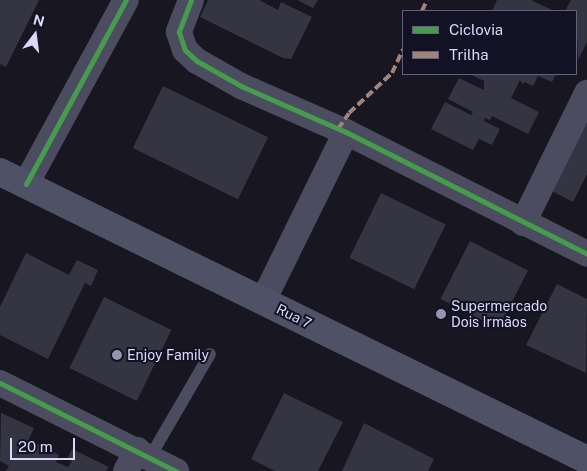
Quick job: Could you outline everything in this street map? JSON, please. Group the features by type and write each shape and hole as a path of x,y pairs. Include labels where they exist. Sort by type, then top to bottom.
{"main road":[{"name":"Rua 7","path":"0,172 587,460"}],"street":[{"path":"26,184 126,0"},
{"path":"191,0 179,32 185,50 197,61 241,86 346,132 587,254"},
{"path":"523,223 587,92"},
{"path":"263,301 346,132"},
{"path":"0,383 138,459 176,471"}],"lane":[{"path":"138,459 210,354"}],"building":[{"path":"0,0 39,0 6,67 0,64"},
{"path":"208,0 259,0 278,10 281,2 312,17 291,59 283,58 200,17"},
{"path":"297,0 318,0 313,8"},
{"path":"497,0 531,0 552,10 492,10"},
{"path":"571,0 587,0 587,42 578,60 577,10 566,10"},
{"path":"472,75 556,75 552,82 538,76 533,86 524,82 523,85 520,80 511,98 539,112 528,134 492,116 490,120 485,118 484,121 500,129 492,145 479,139 473,150 431,129 445,102 471,115 473,112 448,99 459,78 484,90 484,81"},
{"path":"163,86 268,137 238,199 133,148"},
{"path":"587,115 587,174 573,202 550,190"},
{"path":"381,193 446,225 414,289 349,258"},
{"path":"470,241 528,271 498,328 440,299"},
{"path":"26,253 69,275 77,260 98,270 91,286 85,283 48,359 0,335 0,307"},
{"path":"557,284 587,299 586,373 526,345"},
{"name":"Enjoy Family","path":"104,297 171,330 137,401 69,368"},
{"path":"284,393 343,422 318,471 275,471 251,459"},
{"path":"1,413 34,428 29,439 59,455 56,462 68,467 72,461 67,459 72,449 109,467 106,471 6,471 9,466 0,461"},
{"path":"364,423 434,459 428,471 342,471"}],"marked path":[{"path":"422,10 427,0"},
{"path":"338,129 349,113 392,73 402,51"}],"cycle path":[{"path":"26,184 126,0"},
{"path":"191,0 179,32 185,50 197,61 241,86 346,132 587,254"},
{"path":"0,383 176,471"}],"place":[{"name":"Supermercado Dois Irmãos","path":"441,314"},
{"name":"Enjoy Family","path":"117,355"}]}
